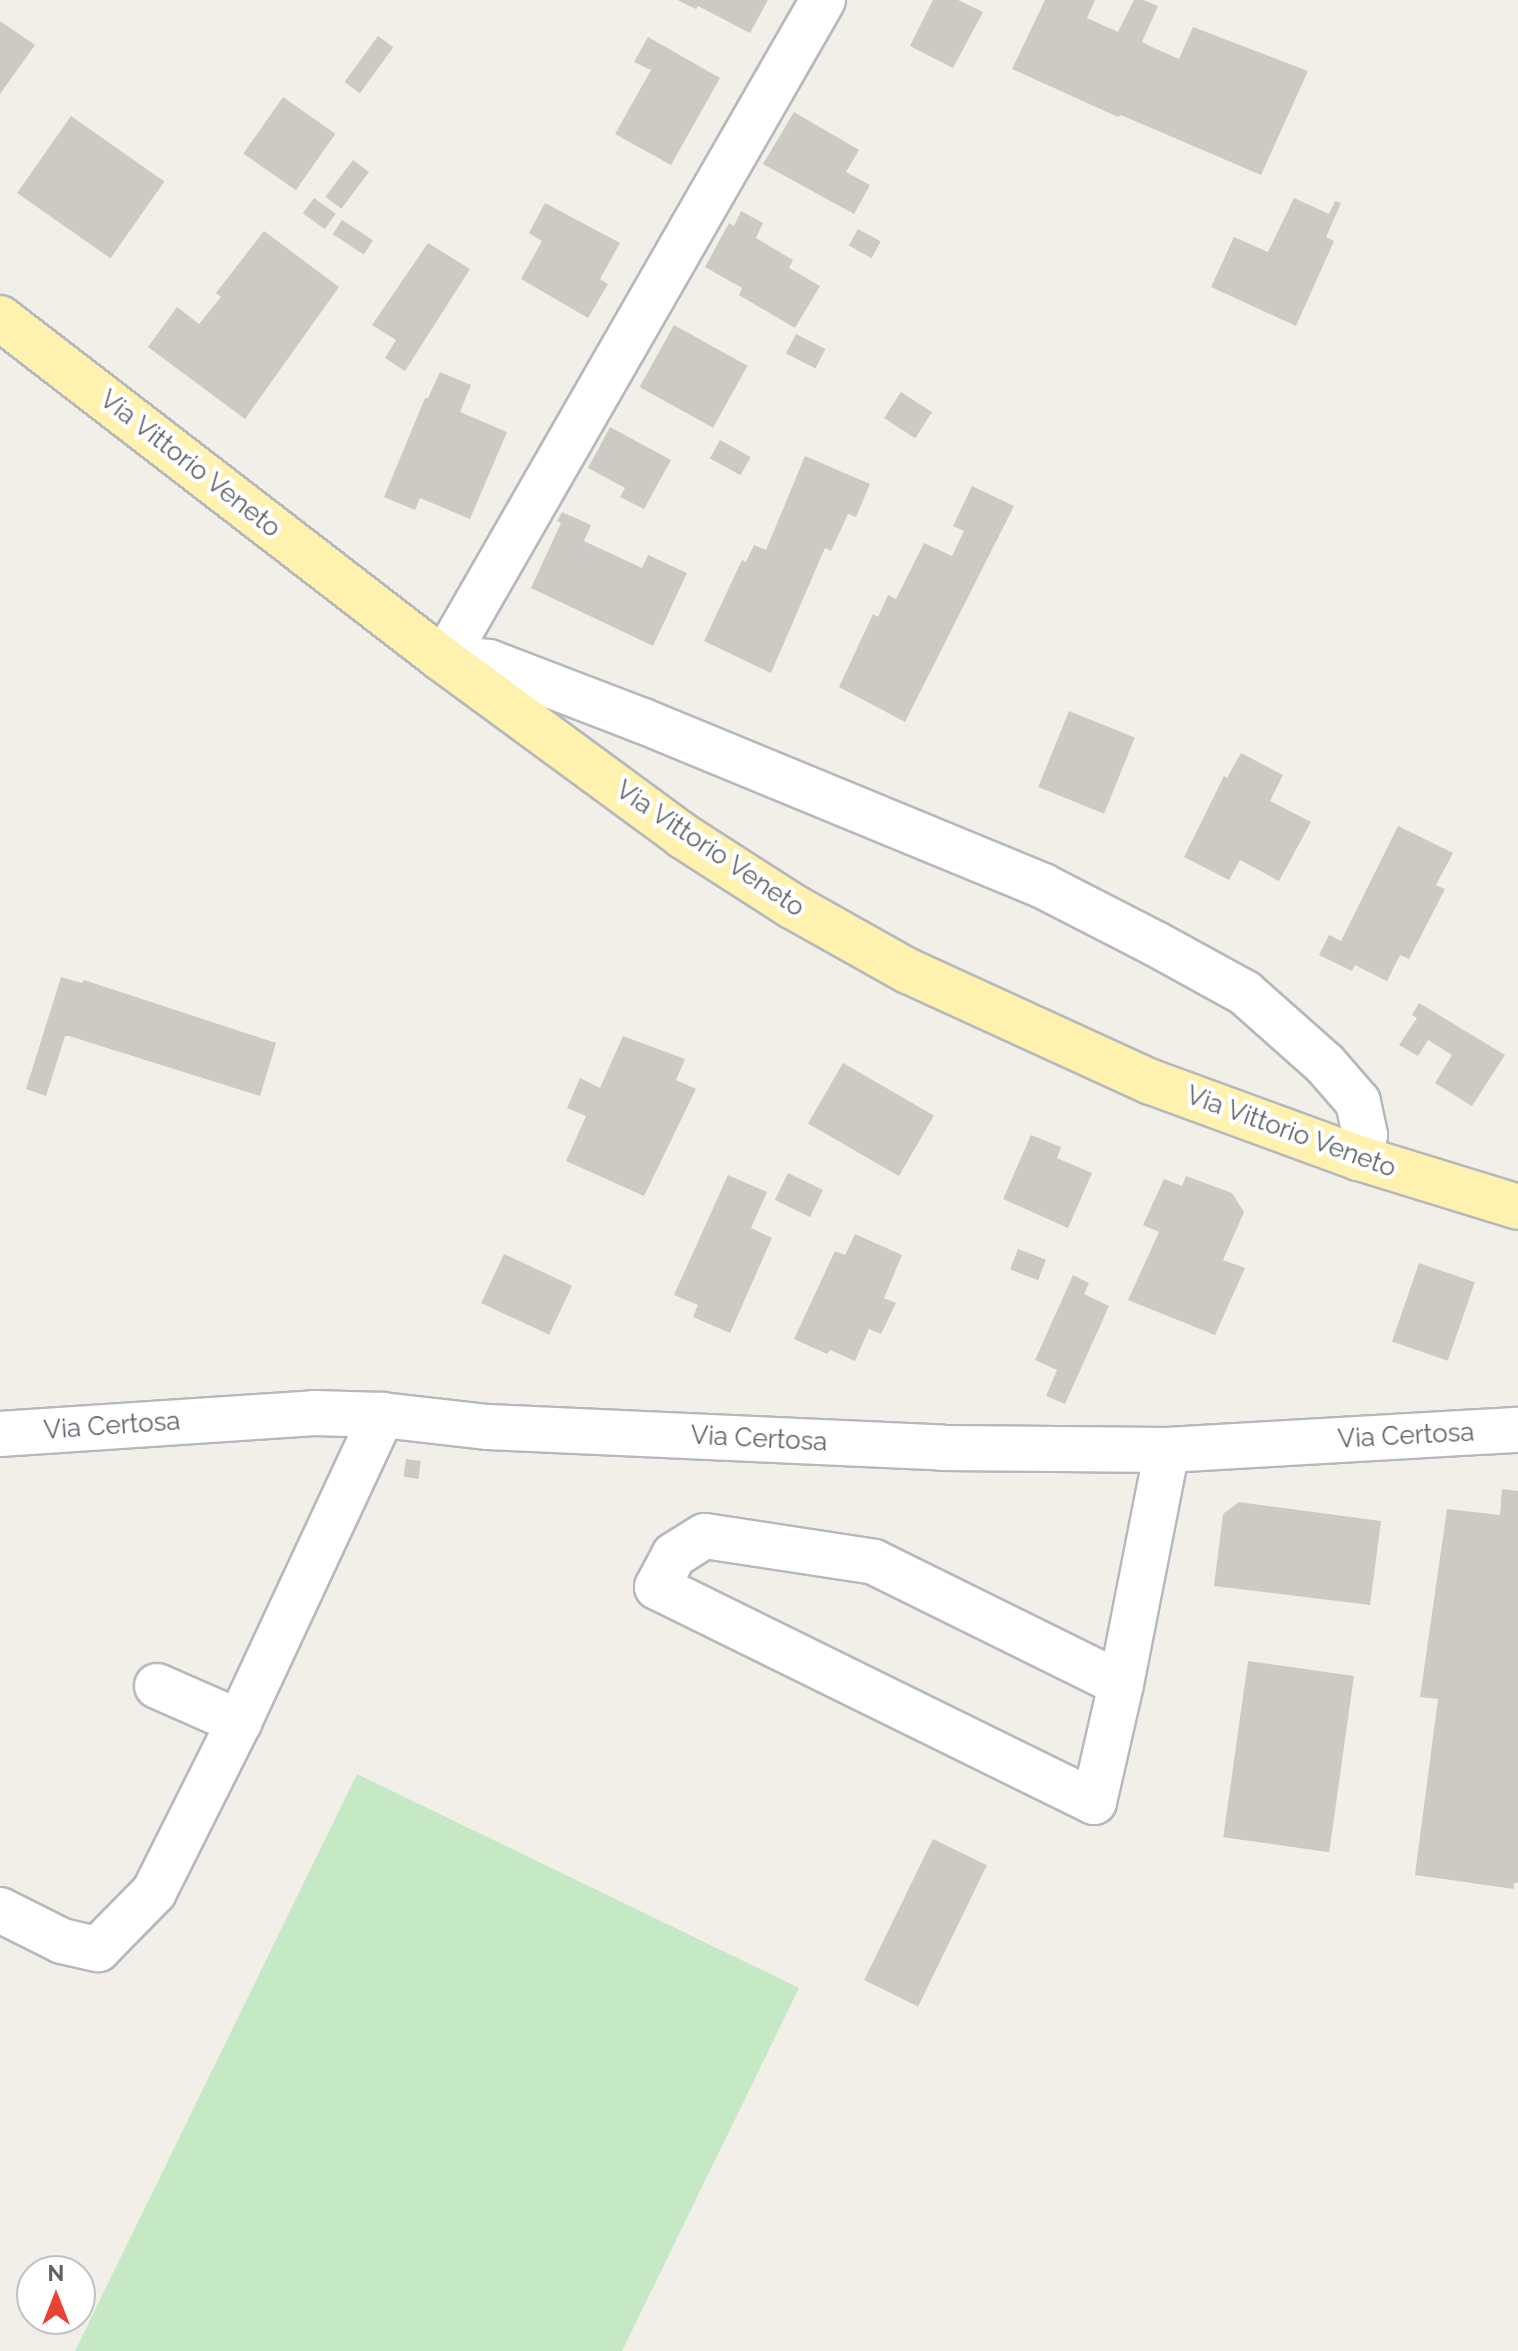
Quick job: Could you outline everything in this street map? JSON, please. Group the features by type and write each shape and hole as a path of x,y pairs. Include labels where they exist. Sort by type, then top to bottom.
{"main road":[{"name":"Via Vittorio Veneto","path":"0,318 441,658 683,836 792,906 908,971 1151,1082 1359,1158 1518,1207"}],"street":[{"path":"441,658 455,641 823,0"},
{"path":"441,658 489,662 643,721 1043,886 1156,944 1245,993 1325,1064 1358,1102 1365,1135 1359,1158"},
{"name":"Via Certosa","path":"0,1434 314,1413 382,1415 488,1427 942,1448 1167,1450 1518,1430"},
{"path":"0,1910 62,1941 98,1949 154,1892 239,1722 382,1415"},
{"path":"1121,1684 874,1562 705,1536 674,1555 657,1587 1094,1802 1121,1684 1167,1450"},
{"path":"157,1686 239,1722"}],"green space":[{"path":"357,1774 799,1988 622,2351 75,2351 83,2335 96,2335 96,2308"}],"building":[{"path":"677,0 768,0 750,33 698,6 696,9"},
{"path":"933,0 958,0 983,12 953,68 910,46"},
{"path":"1045,0 1095,0 1087,18 1118,32 1134,0 1143,0 1158,6 1142,42 1179,59 1193,27 1308,71 1261,175 1121,115 1118,117 1012,69"},
{"path":"0,21 35,45 0,94"},
{"path":"378,36 393,47 360,93 344,82"},
{"path":"648,37 720,78 671,165 615,134 651,70 634,62"},
{"path":"283,97 335,134 296,190 243,154"},
{"path":"794,112 859,150 846,172 870,185 854,214 763,164"},
{"path":"71,116 164,181 110,258 17,193"},
{"path":"353,160 369,172 341,209 325,197"},
{"path":"314,198 336,214 325,229 303,213"},
{"path":"1294,198 1329,214 1335,201 1341,203 1326,237 1334,241 1296,326 1211,287 1234,237 1268,252"},
{"path":"545,203 620,243 600,279 608,284 588,318 521,279 542,241 529,233"},
{"path":"741,211 763,223 756,238 793,260 789,268 820,286 795,328 739,295 742,288 705,267 729,223 734,226"},
{"path":"342,220 373,240 364,254 333,234"},
{"path":"858,229 881,242 872,258 849,246"},
{"path":"264,231 339,287 245,419 148,347 177,307 199,324 221,297 216,293"},
{"path":"428,243 470,269 405,371 385,358 396,340 372,325"},
{"path":"674,325 747,366 713,428 640,387"},
{"path":"796,334 825,349 815,369 786,354"},
{"path":"440,372 471,385 460,412 507,432 470,519 420,498 415,510 384,497 425,398 428,398"},
{"path":"901,392 932,412 915,438 884,418"},
{"path":"610,427 671,460 644,509 620,497 625,488 588,468"},
{"path":"720,440 751,457 740,475 710,458"},
{"path":"805,456 870,484 856,517 848,514 831,551 825,548 771,673 704,641 742,560 746,562 754,545 766,550"},
{"path":"972,486 1014,506 905,722 839,687 873,614 878,617 888,595 896,599 924,543 952,556 964,531 953,526"},
{"path":"562,512 591,525 584,541 642,568 648,555 687,573 653,646 531,588 561,523 557,521"},
{"path":"1069,711 1135,738 1104,814 1038,787"},
{"path":"1241,753 1283,775 1270,801 1311,822 1279,881 1240,860 1229,880 1184,857 1224,776 1227,778"},
{"path":"1398,826 1453,853 1436,885 1445,889 1409,959 1400,955 1387,981 1355,965 1352,971 1319,955 1329,935 1341,941"},
{"path":"61,977 82,983 84,980 276,1043 260,1096 69,1036 65,1036 46,1096 26,1089"},
{"path":"1419,1003 1505,1055 1472,1106 1435,1083 1452,1055 1428,1040 1418,1056 1399,1045 1417,1018 1412,1015"},
{"path":"623,1036 685,1059 676,1080 696,1089 644,1196 566,1161 586,1116 567,1108 580,1078 600,1088"},
{"path":"843,1063 934,1116 899,1176 808,1124"},
{"path":"1031,1135 1061,1147 1057,1158 1092,1173 1068,1228 1003,1199"},
{"path":"788,1173 823,1190 810,1217 775,1200"},
{"path":"728,1175 767,1192 751,1228 772,1238 730,1333 693,1317 698,1305 674,1295"},
{"path":"1186,1176 1232,1193 1244,1212 1223,1260 1245,1268 1215,1335 1128,1300 1159,1232 1143,1225 1164,1179 1182,1186"},
{"path":"855,1234 902,1255 884,1298 896,1303 881,1334 869,1329 855,1361 830,1350 827,1354 794,1339 835,1251 845,1255"},
{"path":"1018,1249 1046,1260 1038,1280 1010,1270"},
{"path":"504,1254 572,1286 549,1335 481,1303"},
{"path":"1419,1263 1475,1282 1448,1361 1392,1341"},
{"path":"1073,1275 1089,1283 1084,1294 1109,1306 1065,1404 1046,1396 1057,1370 1035,1360"},
{"path":"406,1459 421,1461 418,1479 403,1477"},
{"path":"1502,1489 1518,1491 1518,1883 1514,1883 1514,1889 1415,1875 1438,1699 1420,1697 1447,1509 1500,1515"},
{"path":"1239,1502 1381,1521 1370,1605 1214,1586 1223,1514"},
{"path":"1248,1661 1354,1676 1329,1852 1223,1837"},
{"path":"933,1839 987,1865 918,2006 864,1980"}]}
